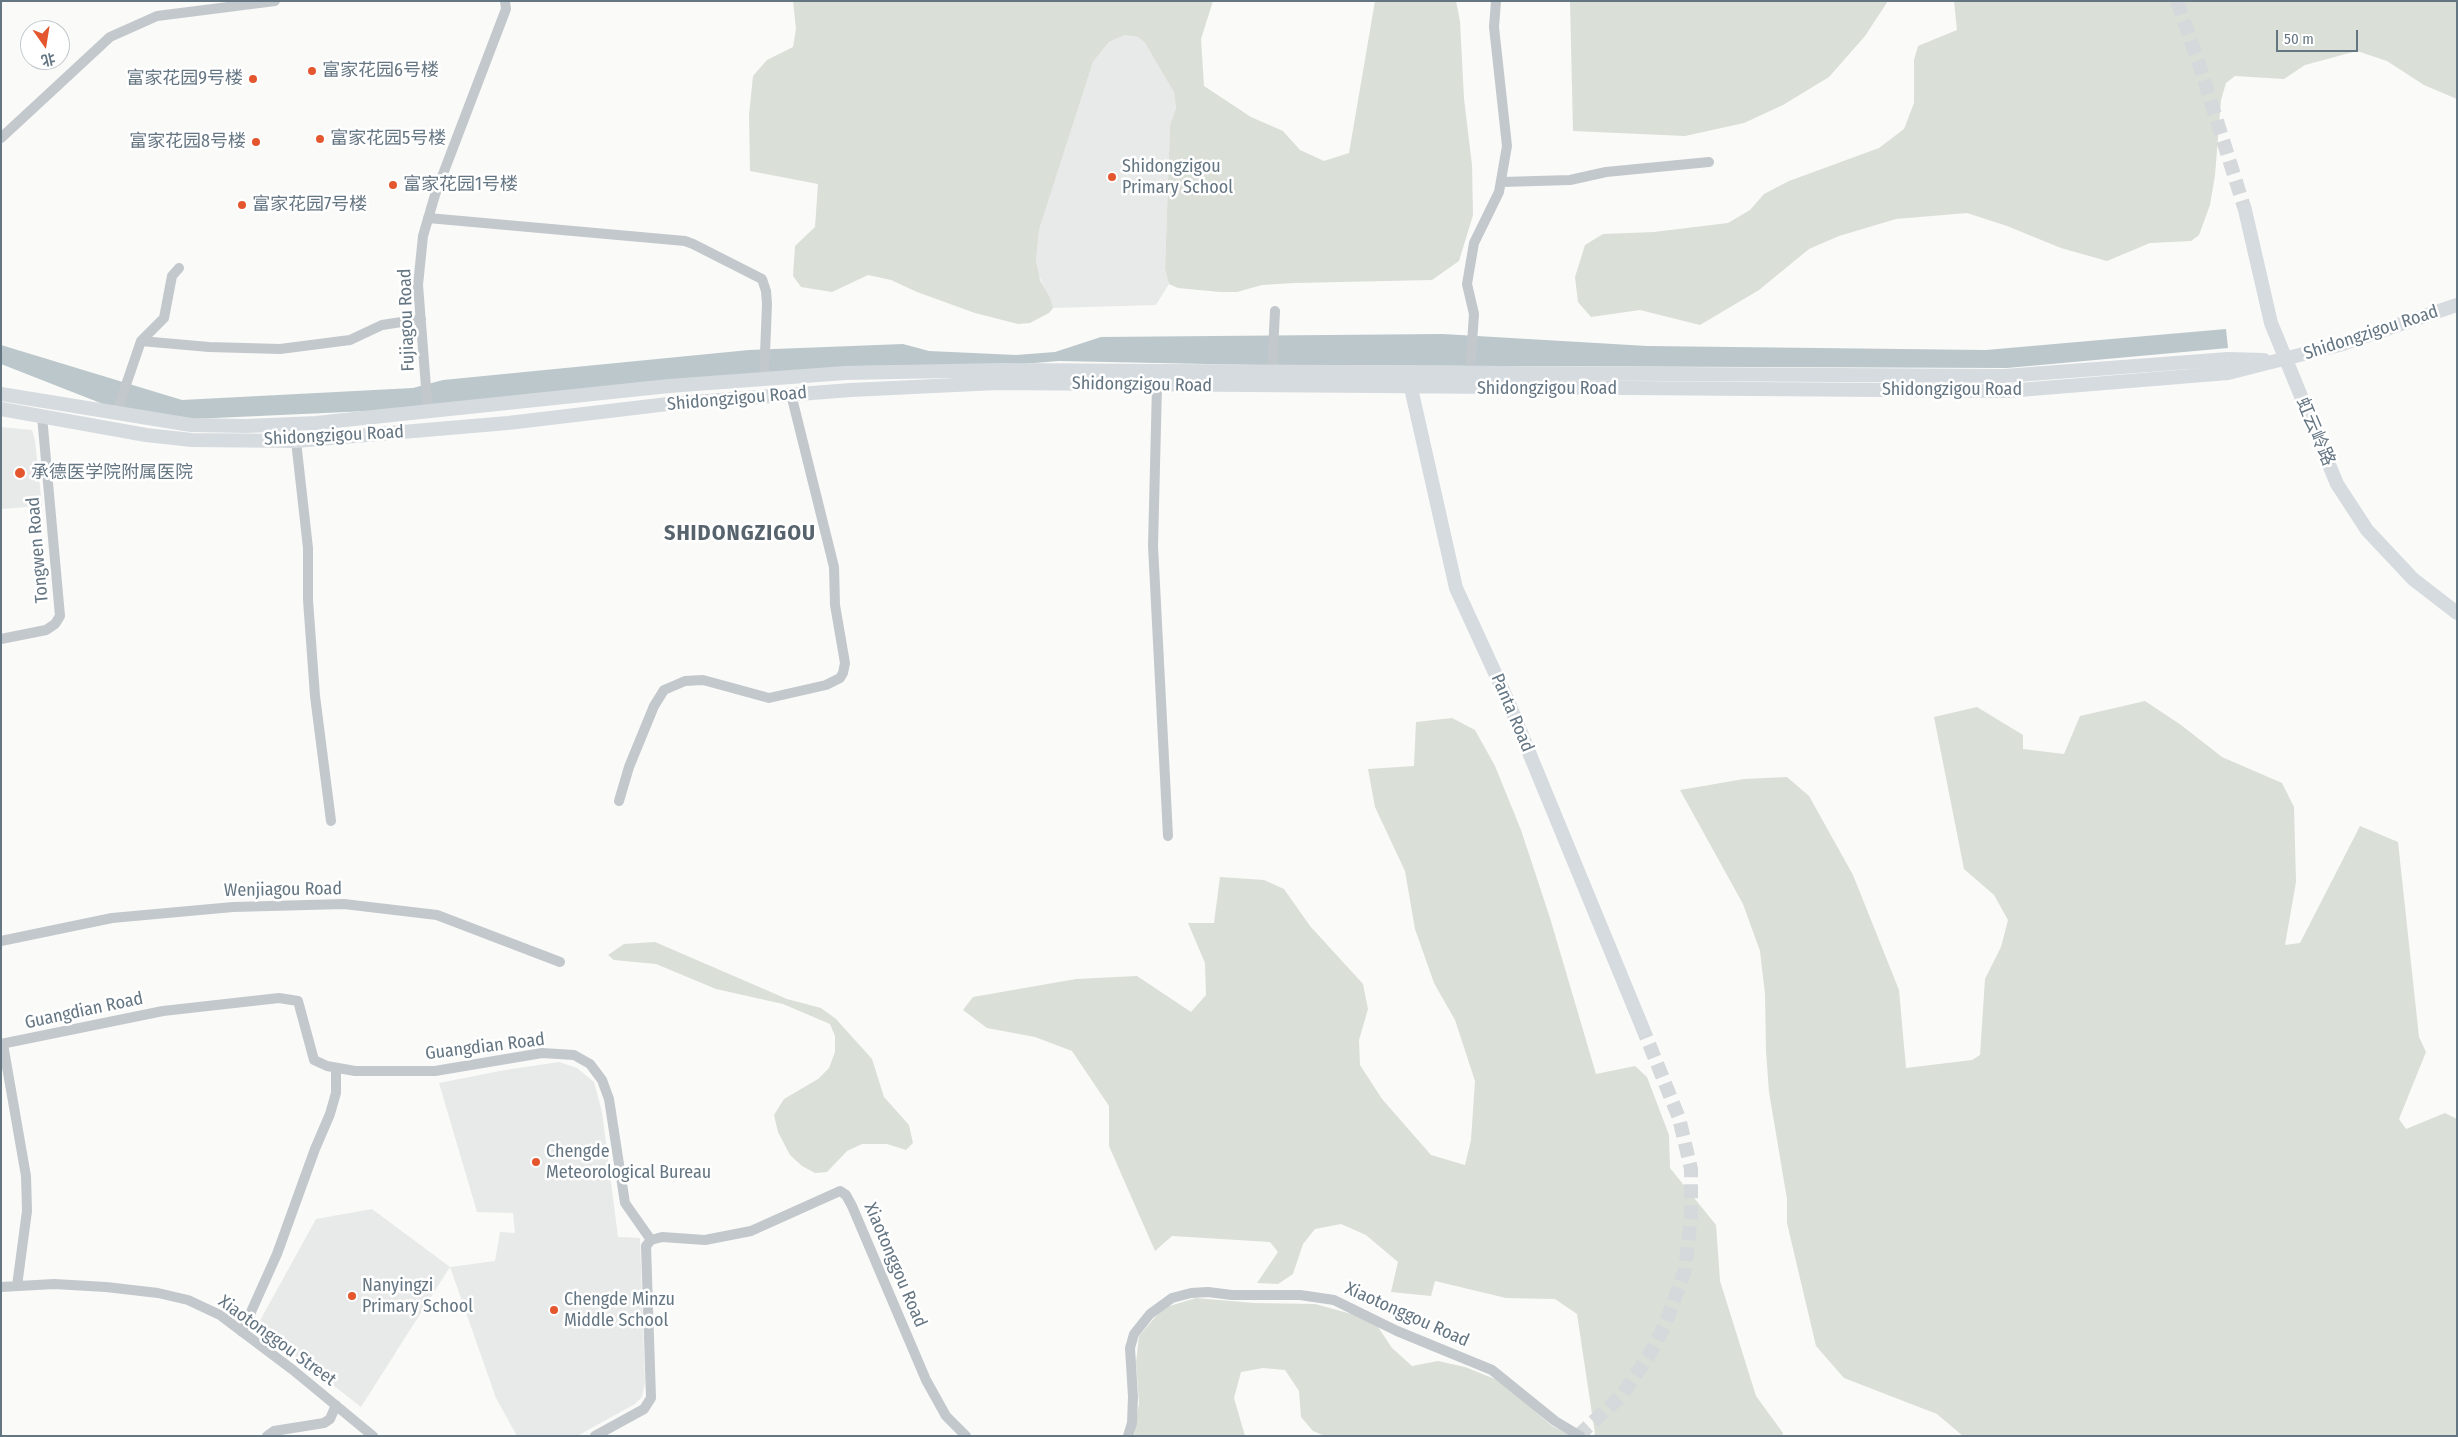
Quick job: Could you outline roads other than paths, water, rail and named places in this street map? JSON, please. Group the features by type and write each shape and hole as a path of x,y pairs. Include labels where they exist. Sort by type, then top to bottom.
{"main road":[{"name":"虹云岭路","path":"2245,210 2271,323 2337,484 2366,530 2413,579 2457,613"},
{"name":"Shidongzigou Road","path":"1,409 192,440 296,441 479,425 668,404 791,394 997,383 1157,386 2006,391 2228,373 2339,345 2457,305"},
{"name":"Shidongzigou Road","path":"1,394 117,411 191,425 246,426 316,423 669,386 845,373 1000,370 1272,369 2004,376 2228,359 2285,360"},
{"name":"Panta Road","path":"1411,388 1456,588 1507,699 1644,1029"}],"street":[{"path":"1,138 110,37 157,16 275,1"},
{"name":"Fujiagou Road","path":"428,410 418,286 423,236 504,15 505,1"},
{"path":"1471,370 1474,314 1467,284 1473,251 1502,182 1507,146 1494,27 1496,1"},
{"path":"1502,182 1570,180 1606,172 1708,162"},
{"path":"428,218 686,241 762,279 766,290 767,304 764,378"},
{"path":"117,411 141,341 164,318 172,276 178,268"},
{"path":"1272,369 1275,311"},
{"path":"141,341 209,348 280,349 350,340 382,325 421,319"},
{"path":"1157,386 1153,546 1168,836"},
{"path":"619,801 629,767 654,706 664,690 685,682 703,680 769,698 826,685 840,678 843,673 845,663 835,605 834,567 791,394"},
{"name":"Tongwen Road","path":"1,639 46,630 55,624 60,616 42,416"},
{"path":"296,441 308,548 308,600 315,696 331,821"},
{"name":"Wenjiagou Road","path":"1,941 112,918 233,907 344,904 437,915 560,962"},
{"name":"Guangdian Road","path":"2,1044 163,1011 279,998 298,1001 314,1060 336,1068 355,1071 435,1071 542,1053 582,1058 597,1070 609,1099 625,1203 651,1240"},
{"path":"2,1044 26,1176 28,1211 17,1286"},
{"path":"242,1332 277,1254 315,1149 330,1114 336,1093 336,1068"},
{"name":"Xiaotonggou Road","path":"651,1240 662,1237 705,1240 751,1231 840,1191 846,1195 852,1206 926,1380 946,1416 966,1436"},
{"path":"595,1436 644,1410 651,1398 646,1246 651,1240"},
{"name":"Xiaotonggou Street","path":"1,1287 54,1284 88,1286 158,1293 188,1300 220,1315 373,1436"},
{"name":"Xiaotonggou Road","path":"1128,1436 1133,1397 1130,1348 1134,1334 1150,1314 1172,1298 1190,1293 1208,1292 1232,1295 1300,1295 1334,1300 1397,1331 1492,1370 1555,1421 1580,1436"},
{"path":"267,1436 274,1430 324,1423 330,1419 336,1405"}],"tunnel":[{"path":"2177,1 2245,210"},
{"path":"1578,1436 1622,1395 1648,1357 1665,1325 1685,1270 1691,1219 1691,1169 1679,1118 1643,1029"}],"place":[{"name":"富家花园6号楼","path":"312,71"},
{"name":"富家花园9号楼","path":"253,79"},
{"name":"富家花园5号楼","path":"320,139"},
{"name":"富家花园8号楼","path":"256,142"},
{"name":"Shidongzigou Primary School","path":"1112,177"},
{"name":"富家花园1号楼","path":"393,185"},
{"name":"富家花园7号楼","path":"242,205"},
{"name":"承德医学院附属医院","path":"20,473"},
{"name":"Chengde Meteorological Bureau","path":"536,1162"},
{"name":"Nanyingzi Primary School","path":"352,1296"},
{"name":"Chengde Minzu Middle School","path":"554,1310"}],"district":[{"name":"SHIDONGZIGOU","path":"740,534"}]}
